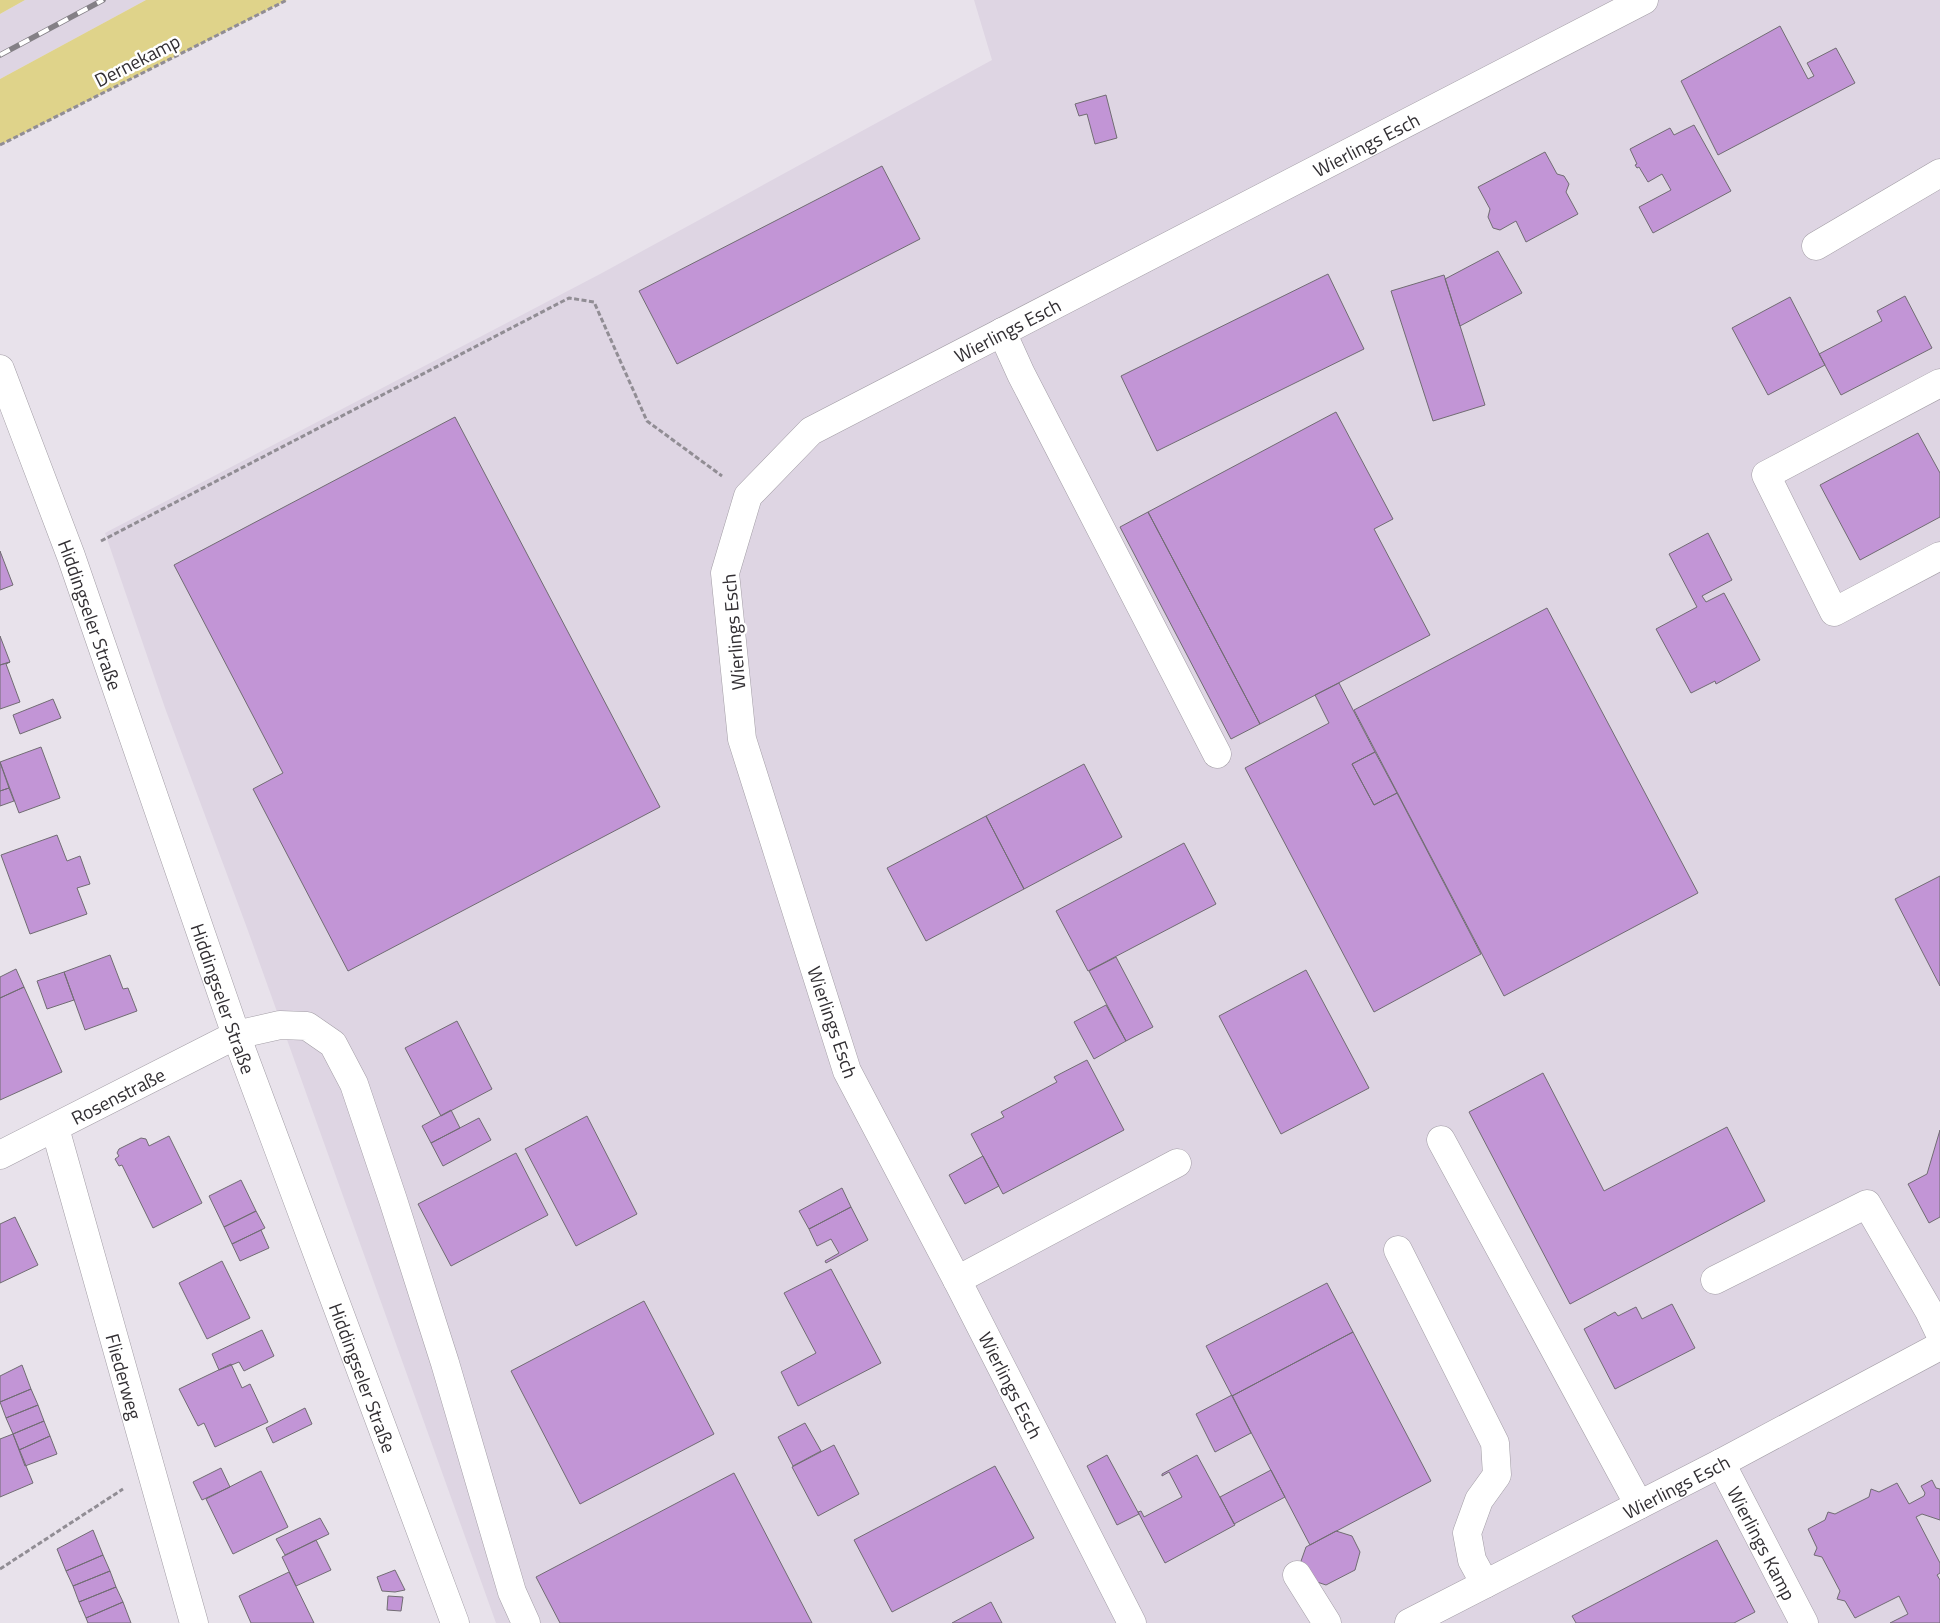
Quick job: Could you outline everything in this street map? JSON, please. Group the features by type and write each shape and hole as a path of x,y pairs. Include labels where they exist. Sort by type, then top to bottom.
{"street":[{"name":"Wierlings Esch","path":"1132,1623 957,1280 847,1071 742,739 725,572 748,496 811,432 1644,0"},
{"path":"1816,246 1940,173"},
{"path":"1002,332 1021,374 1217,754"},
{"name":"Hiddingseler Straße","path":"0,368 71,556 236,1035 455,1623"},
{"path":"1940,383 1766,475 1834,612 1940,556"},
{"name":"Rosenstraße","path":"0,1155 236,1035 280,1025 307,1026 333,1044 354,1084 393,1200 445,1363 512,1592 526,1623"},
{"name":"Fliederweg","path":"55,1128 194,1623"},
{"path":"1441,1140 1639,1505"},
{"path":"957,1280 1177,1163"},
{"path":"1714,1280 1866,1204 1929,1311 1940,1334"},
{"path":"1398,1250 1495,1443 1497,1475 1480,1500 1467,1533 1472,1560 1485,1584"},
{"name":"Wierlings Esch","path":"1409,1623 1722,1463 1940,1346"},
{"name":"Wierlings Kamp","path":"1722,1463 1804,1623"},
{"path":"1297,1575 1326,1623"}],"path":[{"name":"Dernekamp","path":"0,145 287,0"},
{"path":"71,556 569,298 594,302 646,421 748,496"},
{"path":"0,1569 151,1471"}],"shaded area":[{"path":"0,0 25,0 0,14"},
{"path":"25,0 146,0 0,79 0,14"},
{"path":"146,0 287,0 0,145 0,79"},
{"path":"974,0 1940,0 1940,1623 496,1623 247,928 165,708 105,533 602,273 992,60"}],"building":[{"path":"1780,26 1808,79 1814,76 1807,63 1836,48 1855,83 1718,155 1681,81"},
{"path":"1106,95 1117,138 1095,144 1087,114 1079,116 1075,104"},
{"path":"1694,125 1731,191 1653,233 1639,207 1671,190 1662,174 1648,182 1639,167 1637,168 1635,165 1637,164 1630,149 1670,128 1674,135"},
{"path":"1545,152 1557,174 1564,176 1569,184 1566,192 1578,214 1526,242 1516,221 1500,230 1493,228 1488,217 1490,209 1478,187"},
{"path":"882,166 920,239 677,364 639,291"},
{"path":"1498,251 1522,293 1460,326 1445,279"},
{"path":"1328,274 1364,349 1157,451 1121,376"},
{"path":"1444,275 1485,405 1433,421 1391,291"},
{"path":"1905,296 1932,348 1841,395 1819,354 1882,321 1877,311"},
{"path":"1790,297 1825,365 1768,395 1732,328"},
{"path":"1336,412 1393,519 1374,529 1430,635 1260,724 1148,512"},
{"path":"455,417 660,807 348,971 253,789 283,773 174,565"},
{"path":"1918,433 1940,473 1940,517 1860,560 1820,485"},
{"path":"1148,512 1260,724 1231,739 1120,527"},
{"path":"1708,533 1732,580 1702,596 1706,602 1724,593 1760,660 1716,684 1715,681 1691,693 1656,629 1697,607 1669,554"},
{"path":"0,551 13,585 0,590"},
{"path":"1547,608 1698,893 1504,996 1354,710"},
{"path":"0,636 10,662 0,665"},
{"path":"10,662 6,664 20,702 0,709 0,665"},
{"path":"1339,683 1375,752 1352,764 1374,805 1397,793 1481,954 1374,1012 1245,768 1329,723 1315,695"},
{"path":"53,699 61,718 20,734 13,715"},
{"path":"41,747 60,798 19,813 0,762"},
{"path":"1375,752 1397,793 1374,805 1352,764"},
{"path":"0,762 9,788 0,791"},
{"path":"1084,764 1122,837 1024,889 986,816"},
{"path":"9,788 14,801 0,806 0,791"},
{"path":"986,816 1024,889 926,941 887,868"},
{"path":"57,835 67,861 80,856 90,884 77,888 87,914 30,934 1,855"},
{"path":"1184,843 1216,904 1088,971 1056,911"},
{"path":"1940,876 1940,986 1895,899"},
{"path":"110,955 123,989 128,988 137,1011 85,1030 64,972"},
{"path":"1116,957 1153,1027 1126,1041 1089,971"},
{"path":"16,969 24,987 0,998 0,977"},
{"path":"1306,970 1369,1088 1281,1134 1219,1016"},
{"path":"64,972 74,1000 47,1009 37,981"},
{"path":"24,987 62,1072 0,1100 0,998"},
{"path":"1106,1005 1126,1041 1094,1059 1074,1022"},
{"path":"457,1021 492,1089 441,1116 405,1048"},
{"path":"1087,1060 1124,1130 1003,1194 971,1134 1004,1117 1001,1112 1057,1082 1054,1077"},
{"path":"1543,1073 1604,1191 1727,1127 1765,1201 1570,1304 1469,1112"},
{"path":"451,1110 460,1128 431,1143 422,1126"},
{"path":"587,1116 637,1214 576,1246 525,1149"},
{"path":"479,1118 491,1140 443,1166 431,1143"},
{"path":"1940,1130 1940,1217 1929,1223 1908,1184 1927,1174"},
{"path":"169,1136 202,1203 153,1228 122,1165 119,1166 115,1159 119,1156 117,1153 119,1149 141,1138 146,1139 149,1146"},
{"path":"516,1153 548,1215 451,1266 418,1204"},
{"path":"983,1156 999,1186 965,1204 949,1175"},
{"path":"241,1180 256,1211 224,1227 209,1196"},
{"path":"842,1188 851,1207 809,1229 799,1211"},
{"path":"851,1207 868,1240 826,1263 825,1261 839,1253 831,1239 817,1246 809,1229"},
{"path":"256,1211 265,1228 232,1244 224,1227"},
{"path":"15,1217 38,1265 0,1283 0,1224"},
{"path":"261,1230 269,1248 240,1261 232,1244"},
{"path":"222,1261 250,1318 207,1339 179,1283"},
{"path":"831,1269 881,1363 798,1406 781,1372 816,1353 784,1293"},
{"path":"1327,1283 1353,1332 1232,1396 1206,1346"},
{"path":"644,1301 714,1434 580,1504 511,1371"},
{"path":"1672,1304 1695,1348 1615,1389 1584,1329 1615,1312 1618,1316 1636,1307 1642,1319"},
{"path":"262,1330 274,1356 244,1371 239,1362 219,1370 212,1354"},
{"path":"1353,1332 1431,1481 1310,1545 1232,1396"},
{"path":"231,1364 242,1388 250,1384 268,1422 215,1447 204,1423 198,1426 179,1389"},
{"path":"22,1365 31,1389 0,1402 0,1376"},
{"path":"31,1389 38,1405 6,1418 0,1402"},
{"path":"1232,1395 1251,1433 1215,1452 1196,1414"},
{"path":"38,1405 44,1421 13,1434 6,1418"},
{"path":"305,1408 312,1424 273,1443 266,1428"},
{"path":"44,1421 50,1436 19,1450 13,1434"},
{"path":"805,1423 821,1451 793,1466 778,1437"},
{"path":"13,1434 33,1483 0,1497 0,1439"},
{"path":"50,1436 57,1454 25,1466 19,1450"},
{"path":"834,1445 859,1494 818,1516 792,1467"},
{"path":"1107,1455 1139,1514 1117,1525 1087,1466"},
{"path":"1197,1455 1235,1525 1165,1563 1138,1512 1141,1511 1144,1517 1182,1497 1169,1472 1162,1476 1162,1474"},
{"path":"995,1466 1034,1538 892,1612 854,1540"},
{"path":"221,1468 230,1487 202,1500 193,1482"},
{"path":"1271,1470 1285,1497 1234,1524 1220,1497"},
{"path":"261,1471 288,1527 233,1554 206,1499"},
{"path":"734,1473 812,1623 560,1623 536,1577"},
{"path":"1932,1480 1936,1488 1940,1489 1940,1520 1922,1514 1916,1517 1940,1563 1940,1573 1937,1575 1940,1580 1940,1623 1890,1623 1908,1614 1899,1596 1855,1618 1845,1601 1837,1599 1840,1591 1822,1557 1814,1555 1817,1548 1808,1529 1825,1520 1828,1512 1835,1514 1869,1497 1871,1489 1879,1492 1897,1483 1909,1504 1924,1496 1925,1493 1921,1486"},
{"path":"320,1518 329,1534 285,1555 276,1539"},
{"path":"93,1530 103,1555 66,1571 57,1549"},
{"path":"1336,1531 1352,1536 1360,1552 1355,1570 1326,1585 1308,1579 1300,1564 1306,1547"},
{"path":"316,1540 331,1570 296,1586 282,1557"},
{"path":"1717,1540 1755,1612 1734,1623 1576,1623 1572,1616"},
{"path":"103,1555 110,1571 73,1586 66,1571"},
{"path":"395,1570 405,1590 395,1592 382,1591 377,1577"},
{"path":"110,1571 116,1587 79,1602 73,1586"},
{"path":"289,1572 314,1623 251,1623 239,1596"},
{"path":"116,1587 123,1602 86,1618 79,1602"},
{"path":"388,1596 403,1597 401,1611 387,1610"},
{"path":"123,1602 131,1623 88,1623 86,1618"},
{"path":"991,1602 1002,1623 952,1623"}],"railway":[{"path":"0,55 103,0"}]}
